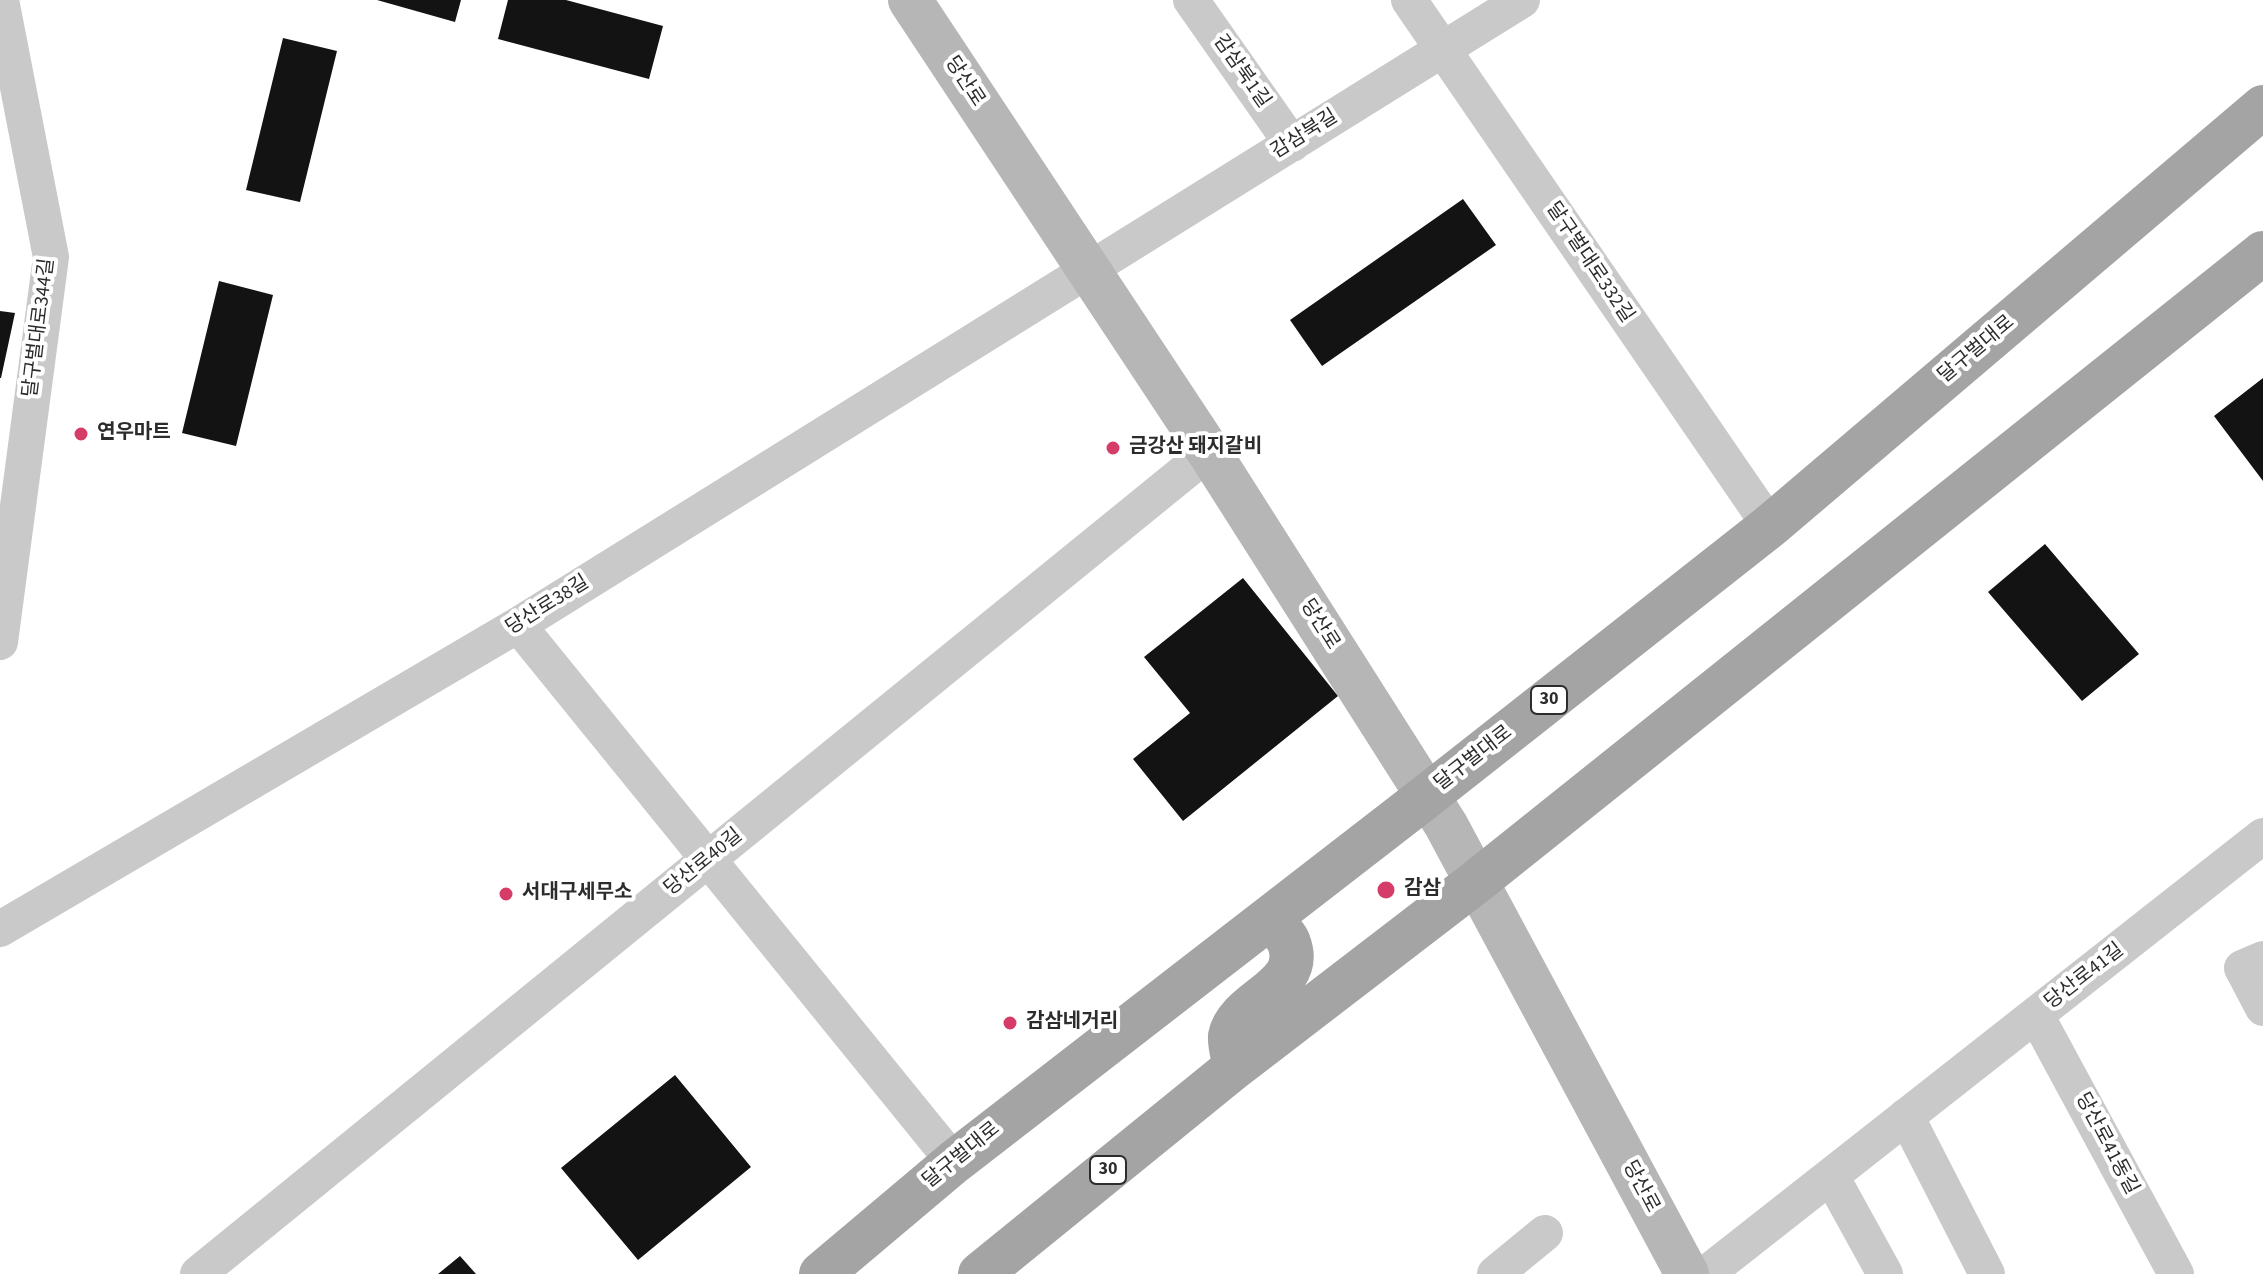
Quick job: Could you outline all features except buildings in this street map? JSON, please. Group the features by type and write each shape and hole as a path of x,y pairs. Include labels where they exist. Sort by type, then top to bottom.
{"main road":[{"name":"당산로","path":"910,0 1209,452 1427,796 1687,1274"},
{"name":"달구벌대로","path":"821,1274 954,1162 1770,526 2263,107"},
{"name":"30","path":"980,1274 1235,1067 1476,882 2263,253"},
{"path":"1235,1067 1229,1038 1237,1018 1285,978 1292,959 1289,941 1269,919"}],"street":[{"name":"달구벌대로344길","path":"0,642 8,515 51,257 1,0"},
{"name":"감삼북1길","path":"1191,0 1292,144"},
{"name":"달구벌대로332길","path":"1409,0 1770,526"},
{"name":"감삼북길","path":"1089,270 1522,0"},
{"name":"당산로38길","path":"0,929 518,625 1089,270"},
{"name":"당산로40길","path":"198,1274 1209,452"},
{"path":"518,625 954,1162"},
{"name":"당산로41길","path":"1706,1274 2255,842"},
{"path":"2263,959 2242,968 2263,1008"},
{"name":"당산로41동길","path":"2036,1015 2176,1274"},
{"path":"1906,1116 1987,1274"},
{"path":"1831,1176 1885,1274"},
{"path":"1495,1274 1545,1233"}],"place":[{"name":"연우마트","path":"81,434"},
{"name":"금강산 돼지갈비","path":"1113,448"},
{"name":"감삼","path":"1386,890"},
{"name":"서대구세무소","path":"506,894"},
{"name":"감삼네거리","path":"1010,1023"}]}
